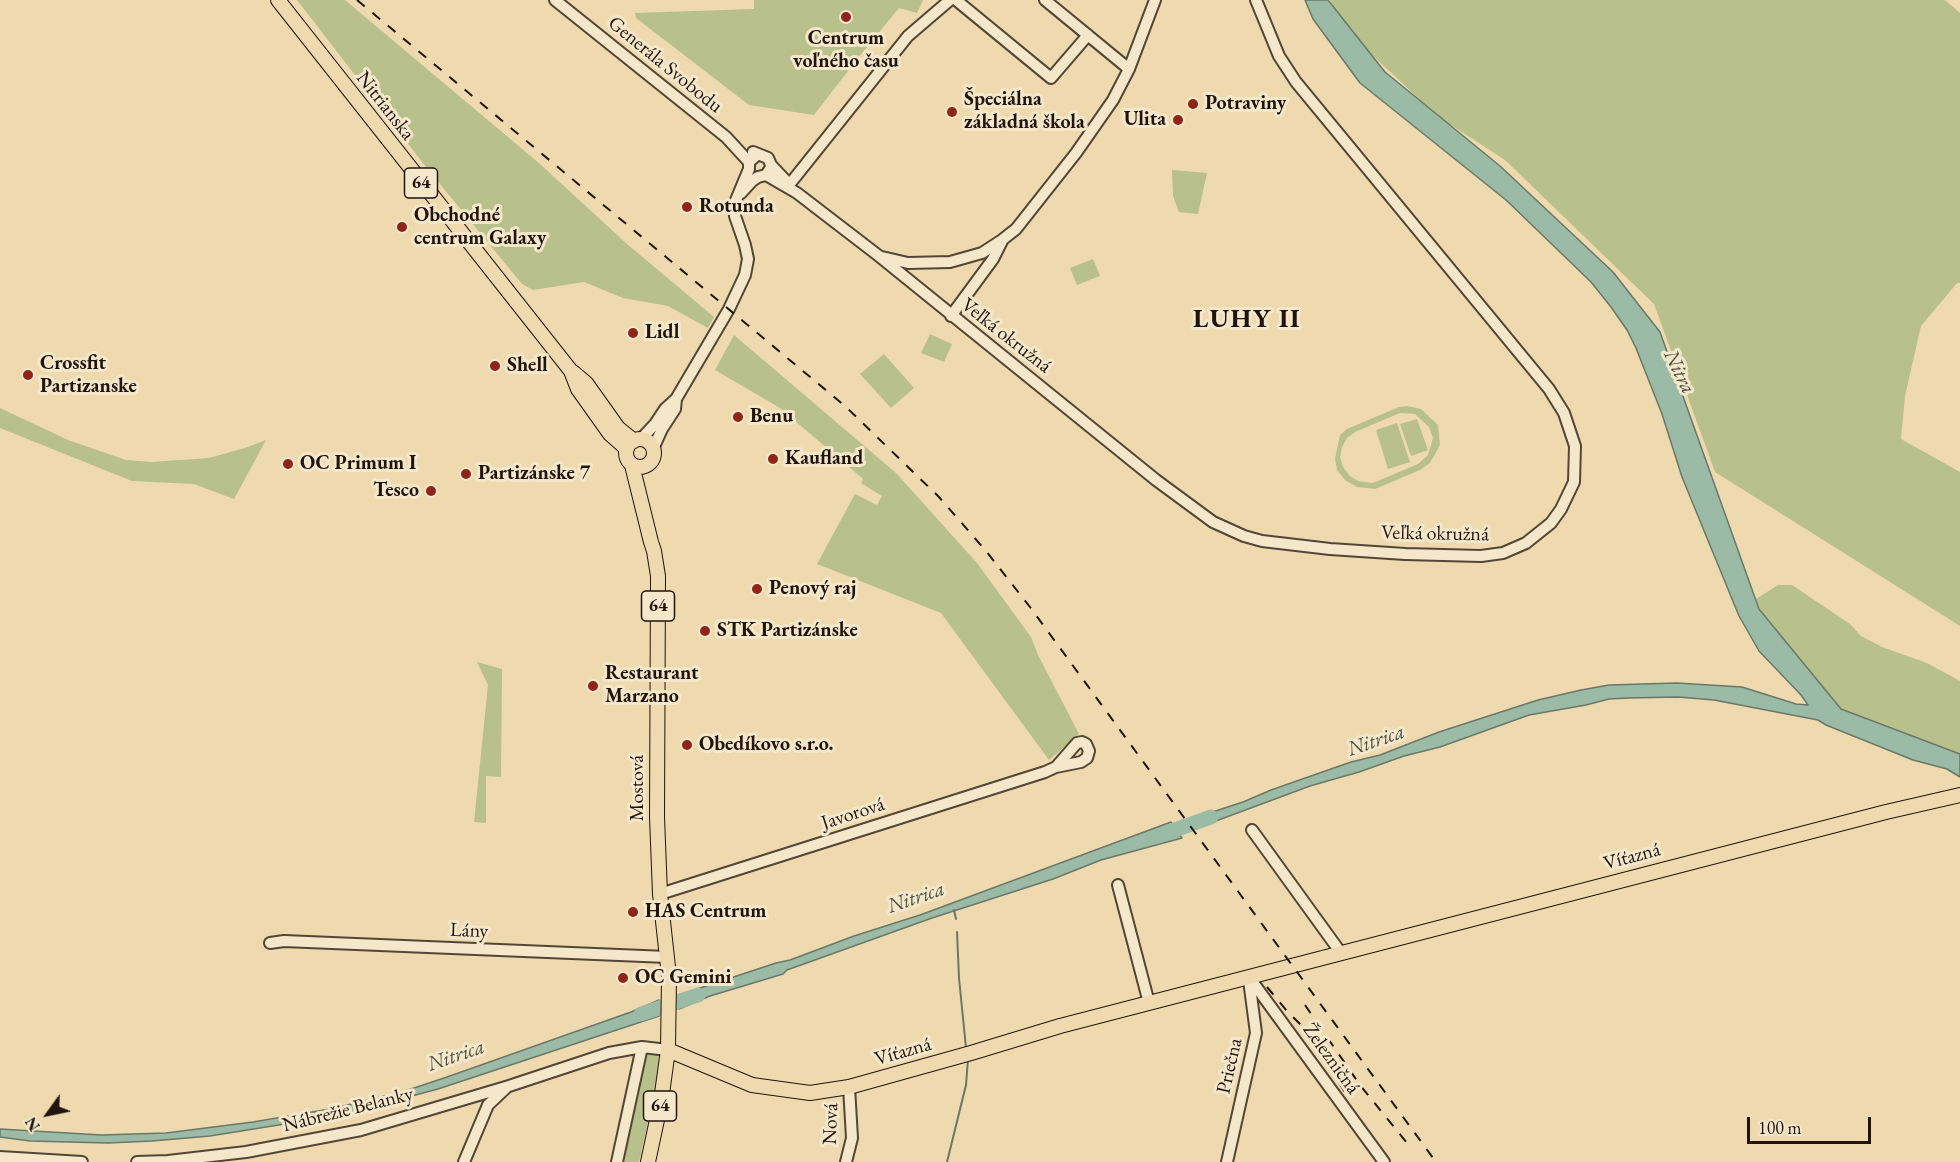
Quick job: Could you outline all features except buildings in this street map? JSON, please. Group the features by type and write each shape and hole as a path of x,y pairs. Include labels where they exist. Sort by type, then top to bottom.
{"main road":[{"name":"Nitrianska","path":"278,0 571,371 578,389 610,434 634,443"},
{"name":"64","path":"638,465 627,458 634,443 648,442 653,449"},
{"path":"638,465 652,459 653,449"},
{"name":"Mostová","path":"638,465 658,576 657,817 660,894 669,984 668,1050"},
{"name":"Víťazná","path":"668,1050 753,1085 810,1093 849,1087 1060,1026 1960,795"},
{"name":"64","path":"648,1162 661,1101 668,1050"}],"street":[{"name":"Generála Svobodu","path":"555,0 726,137 752,162"},
{"path":"793,189 908,36 950,0"},
{"path":"956,0 1051,78 1088,35"},
{"path":"1045,0 1130,69"},
{"path":"752,162 752,174 765,172 793,189 879,256 908,263 950,262 982,253 1016,229 1076,153 1113,100 1130,69 1155,0"},
{"name":"Veľká okružná","path":"879,256 1194,510 1213,522 1244,536 1288,545 1423,555 1481,556 1503,553 1526,543 1551,523 1561,509 1574,482 1575,446 1564,413 1549,389 1296,82 1280,56 1256,0"},
{"path":"734,204 765,172 768,158 752,162"},
{"path":"634,443 655,424 665,409 676,399 729,309 745,275 748,259 734,204 752,162"},
{"path":"951,316 993,259 1002,240"},
{"path":"653,449 675,409 676,399"},
{"name":"Javorová","path":"660,894 1046,772 1056,766"},
{"path":"1252,830 1341,953"},
{"path":"1118,885 1149,1003"},
{"name":"Lány","path":"270,943 284,941 667,957"},
{"name":"Priečna","path":"1227,1162 1256,1033 1249,977"},
{"name":"Železničná","path":"1249,977 1384,1162"},
{"path":"617,1162 642,1047"},
{"name":"Nábrežie Belanky","path":"137,1162 168,1161 246,1152 361,1130 509,1086 609,1053 642,1047 668,1050"},
{"path":"464,1162 488,1105 509,1086"},
{"name":"Nová","path":"846,1162 852,1138 849,1087"},
{"path":"0,1157 82,1162"}],"green space":[{"path":"297,0 345,0 540,164 627,244 714,317 708,328 668,306 623,298 584,282 533,290 522,284 426,167"},
{"path":"754,0 923,0 917,13 899,8 814,115 749,105 636,18 635,13 754,9"},
{"path":"1330,0 1945,0 1960,13 1960,283 1957,283 1921,326 1905,396 1901,439 1960,472 1960,626 1715,472 1654,304 1505,160 1437,116 1349,33"},
{"path":"1172,170 1207,173 1198,214 1179,212 1173,196"},
{"path":"1093,259 1100,276 1077,285 1070,268"},
{"path":"930,334 952,344 944,362 921,353"},
{"path":"734,335 896,473 977,563 1031,637 1079,734 1049,760 941,613 817,564 855,494 877,505 882,496 861,483 863,479 780,408 715,370"},
{"path":"884,354 914,388 891,408 860,374"},
{"path":"1399,407 1421,409 1438,425 1440,445 1430,463 1420,470 1375,489 1357,487 1345,480 1337,470 1335,459 1340,435 1347,429","holes":["1400,413 1415,414 1429,427 1433,438 1428,455 1418,464 1373,483 1358,481 1350,476 1343,467 1340,457 1347,438 1355,432"]},
{"path":"0,408 68,440 126,460 152,462 209,458 266,440 234,499 194,484 132,481 0,428"},
{"path":"1417,419 1428,450 1411,456 1400,424"},
{"path":"1397,423 1410,462 1388,469 1376,430"},
{"path":"1778,585 1792,585 1850,624 1861,636 1882,647 1927,663 1960,681 1960,754 1840,708 1759,608 1756,599"},
{"path":"477,662 502,669 501,777 486,776 486,823 474,822 488,685"},
{"path":"644,1051 663,1054 639,1162 620,1162"}],"shaded area":[{"path":"1305,0 1328,0 1385,72 1500,166 1613,272 1660,332 1759,609 1841,709 1960,754 1960,777 1947,769 1913,760 1818,720 1714,700 1678,697 1609,699 1529,715 1440,747 1310,786 1197,828 1191,819 1351,762 1380,755 1439,732 1538,700 1581,690 1609,685 1677,683 1742,687 1796,704 1808,705 1759,651 1739,616 1682,477 1662,414 1636,348 1611,307 1591,282 1506,200 1360,83 1313,19"},
{"path":"1171,822 1182,838 1101,860 1053,879 932,918 787,970 783,974 710,996 679,1009 679,995 920,915"},
{"path":"659,1000 659,1016 438,1089 341,1115 210,1136 152,1141 108,1143 30,1141 0,1137 0,1129 101,1135 166,1133 330,1109 402,1092 631,1012"}],"waterway":[{"name":"Nitrica","path":"1158,836 1211,817"},
{"path":"954,910 956,919"},
{"path":"957,932 966,1048"},
{"name":"Nitrica","path":"641,1014 698,995"},
{"path":"947,1162 966,1085 968,1059"}],"railway":[{"path":"357,0 845,406 939,497 1030,607 1436,1162"},
{"path":"1267,987 1287,1011 1331,1055"},
{"path":"1305,1005 1360,1085 1407,1143"},
{"path":"1318,1049 1345,1092"}],"place":[{"name":"Centrum voľného času","path":"846,17"},
{"name":"Potraviny","path":"1193,104"},
{"name":"Špeciálna základná škola","path":"952,112"},
{"name":"Ulita","path":"1178,120"},
{"name":"Rotunda","path":"687,207"},
{"name":"Obchodné centrum Galaxy","path":"402,227"},
{"name":"Lidl","path":"633,333"},
{"name":"Shell","path":"495,366"},
{"name":"Crossfit Partizanske","path":"28,375"},
{"name":"Benu","path":"738,417"},
{"name":"Kaufland","path":"773,459"},
{"name":"OC Primum I","path":"288,464"},
{"name":"Partizánske 7","path":"466,474"},
{"name":"Tesco","path":"431,491"},
{"name":"Penový raj","path":"757,589"},
{"name":"STK Partizánske","path":"705,631"},
{"name":"Restaurant Marzano","path":"593,686"},
{"name":"Obedíkovo s.r.o.","path":"687,745"},
{"name":"HAS Centrum","path":"633,912"},
{"name":"OC Gemini","path":"623,978"}],"district":[{"name":"LUHY II","path":"1247,320"}],"water label":[{"name":"Nitra","path":"1679,372"}]}
